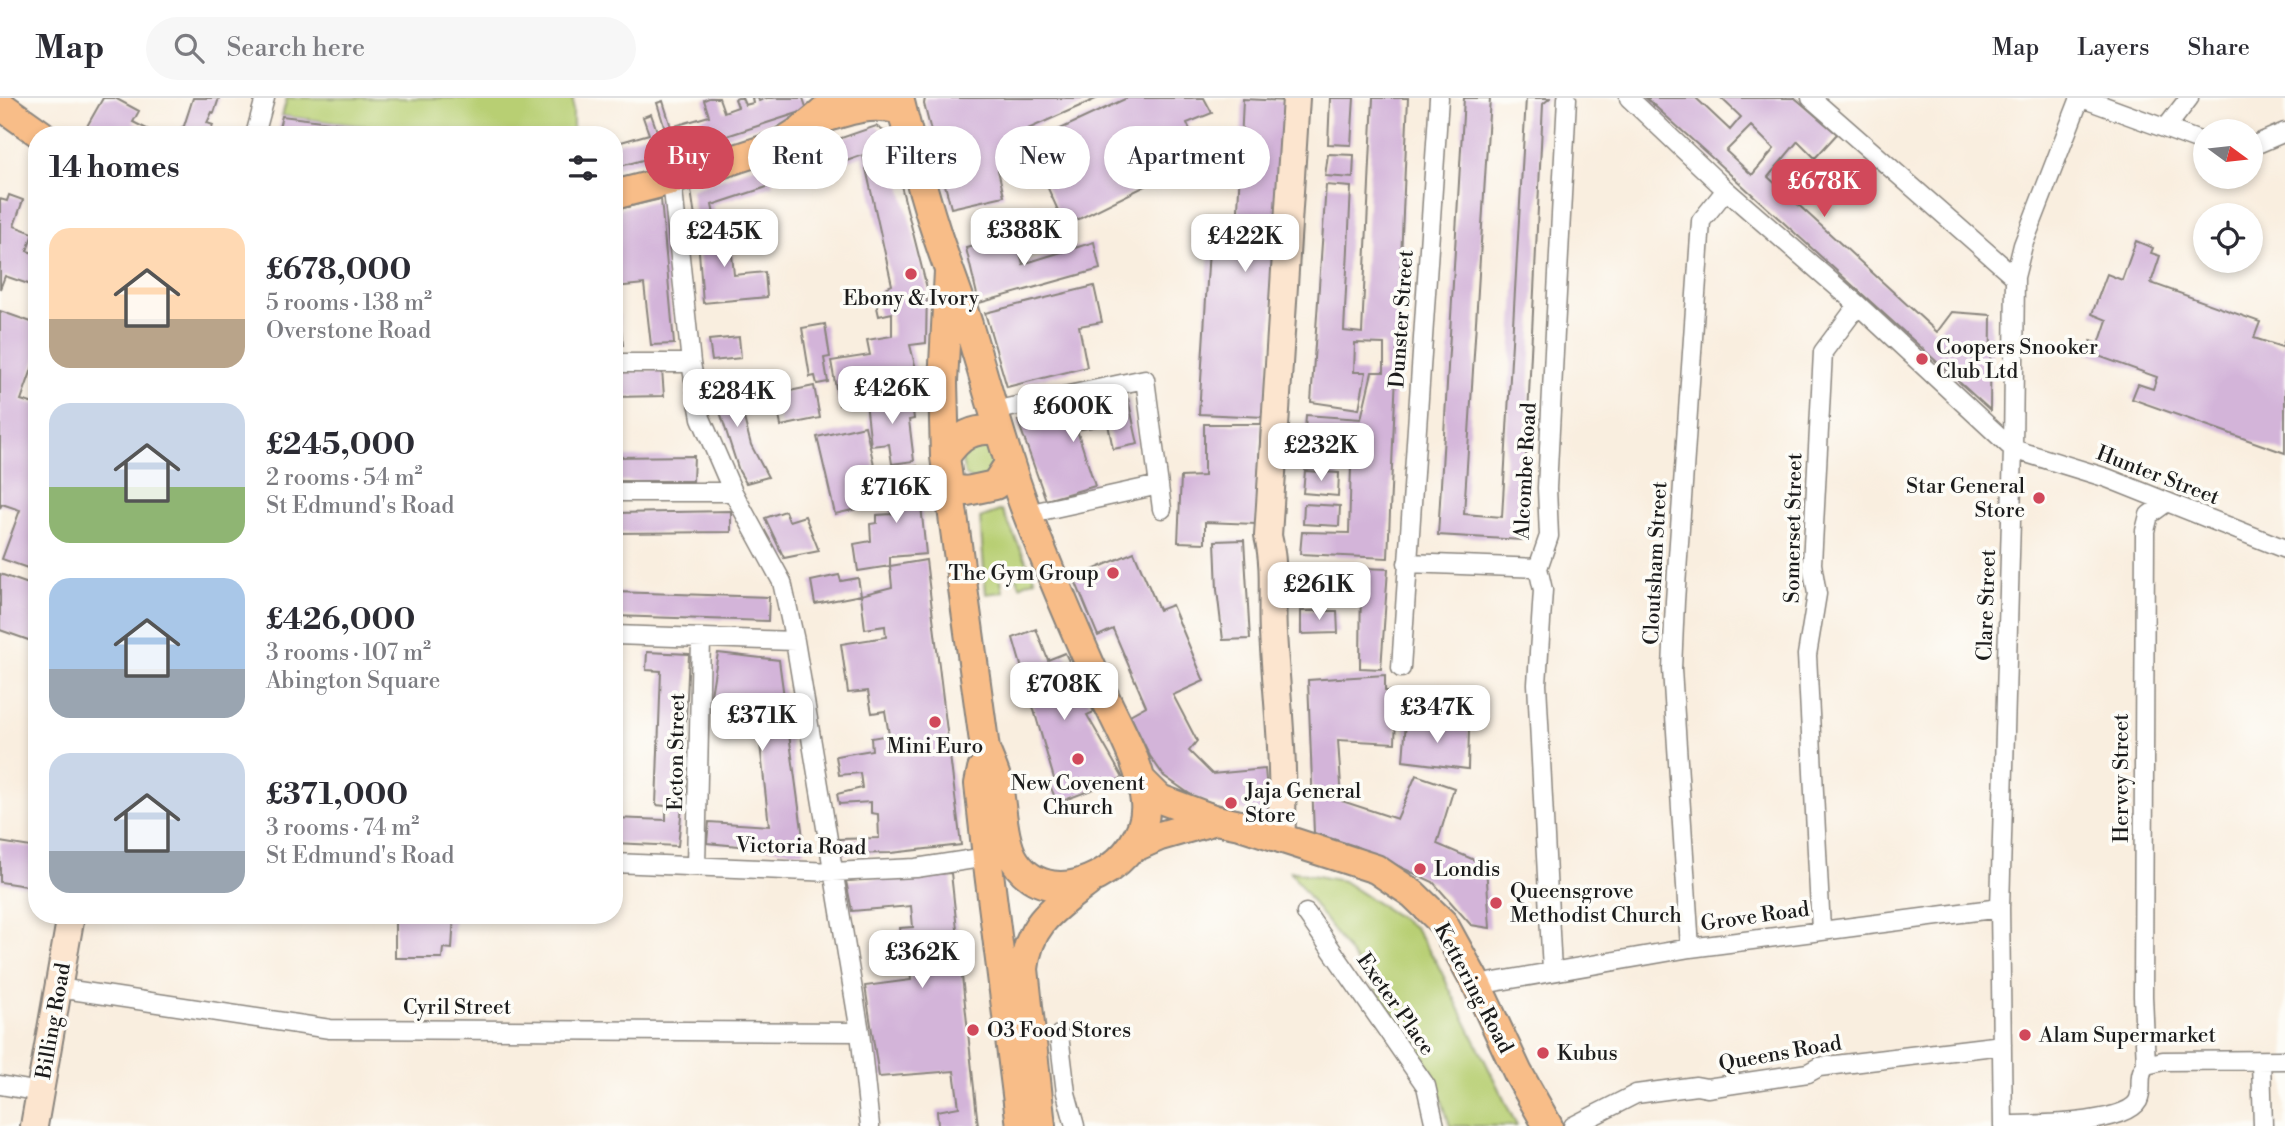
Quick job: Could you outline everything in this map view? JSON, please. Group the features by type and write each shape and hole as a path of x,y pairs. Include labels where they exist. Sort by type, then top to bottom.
{"main road":[{"path":"734,160 786,140 815,121 838,98"},
{"path":"815,121 864,106 900,104 1009,464 1078,639 1141,780 1145,812 1131,849"},
{"path":"0,105 30,126"},
{"path":"623,193 644,187"},
{"path":"949,271 943,382 945,457 985,749 997,780 1009,847 1015,862 1050,886 1063,887 1093,880"},
{"path":"945,457 962,436 985,429 996,420"},
{"path":"949,489 967,491 995,485 1009,464"},
{"path":"985,749 979,784 1021,1126"},
{"name":"Kettering Road","path":"1141,780 1160,799 1216,820 1240,825 1376,869 1413,894 1443,923 1477,985 1518,1073 1548,1126"},
{"path":"1041,1126 1024,969 1025,953 1032,935 1054,907 1131,849 1160,836 1216,820"}],"street":[{"path":"257,126 265,98"},
{"path":"1281,839 1284,799 1272,613 1274,559 1268,536 1296,98"},
{"name":"Dunster Street","path":"1401,668 1439,98"},
{"name":"Alcombe Road","path":"1552,971 1537,684 1543,590 1538,568 1549,536 1547,488 1567,98"},
{"path":"1629,98 1726,190 1858,305 2013,449"},
{"path":"1811,98 2015,277"},
{"path":"2081,98 2193,138"},
{"name":"Clare Street","path":"2003,1125 2000,908 2015,277 2023,245 2081,98"},
{"path":"2166,128 2189,98"},
{"path":"2263,141 2285,132"},
{"path":"673,189 691,363 701,418 733,492 782,582 795,641 860,1032 870,1126"},
{"name":"Cloutsham Street","path":"1689,948 1672,669 1675,601 1701,221 1726,190"},
{"name":"Somerset Street","path":"1821,930 1807,655 1818,594 1812,564 1823,352 1858,305"},
{"path":"623,363 691,363"},
{"path":"996,420 1145,379 1162,509"},
{"name":"Hunter Street","path":"2013,449 2107,478 2285,549"},
{"path":"1027,514 1159,485"},
{"path":"623,492 733,492"},
{"name":"Hervey Street","path":"2003,1125 2058,1125 2090,1120 2133,1107 2139,1099 2140,1075 2146,1065 2143,996 2145,531 2149,515 2167,502"},
{"path":"1407,563 1538,568"},
{"path":"623,635 795,641"},
{"name":"Ecton Street","path":"696,866 701,639"},
{"name":"Victoria Road","path":"623,863 833,872 916,868 987,857"},
{"name":"Grove Road","path":"1477,985 1689,948 2000,908"},
{"name":"Exeter Place","path":"1306,913 1426,1086 1435,1126"},
{"name":"Billing Road","path":"34,1126 69,924"},
{"name":"Cyril Street","path":"58,988 330,1029 860,1032"},
{"path":"1059,1035 1066,1093 1075,1126"},
{"name":"Queens Road","path":"1573,1126 1636,1094 1696,1086 1707,1088 1808,1073 1819,1067 2002,1045"},
{"path":"2262,1060 2263,1126"},
{"path":"2146,1065 2163,1061 2285,1060"},
{"path":"0,1085 40,1092"}],"green space":[{"path":"287,98 573,98 573,126 363,126 282,116"},
{"path":"981,440 991,446 996,464 992,476 974,481 965,475 960,452"},
{"path":"1002,510 1035,579 1020,586 1014,570 1000,574 1003,592 986,594 980,518"},
{"path":"1290,871 1343,881 1415,928 1437,963 1517,1126 1450,1126 1435,1078 1414,1042"}],"building":[{"path":"103,98 115,98 139,111 133,122 141,126 87,126"},
{"path":"193,98 219,98 207,123 213,126 184,126"},
{"path":"709,98 719,98 724,112 738,107 735,99 738,98 742,98 745,105 753,103 752,98 758,98 759,101 767,98 803,98 807,110 758,126 748,126 748,129 734,134 734,126 674,126 709,116 704,100"},
{"path":"925,98 1098,98 1035,126 995,126 995,189 1002,189 1004,196 951,208 946,189 981,189 981,126 930,126"},
{"path":"1127,98 1204,98 1212,113 1187,123 1188,126 1104,126 1104,189 1140,189 1065,226 1048,189 1090,189 1090,126 1067,126"},
{"path":"1330,98 1354,98 1351,145 1328,144"},
{"path":"1373,98 1408,98 1388,558 1300,554 1302,532 1349,533 1351,466 1303,464 1306,415 1361,419 1372,372 1384,372 1384,344 1355,343 1354,372 1366,372 1359,409 1311,402 1326,185 1351,187 1344,331 1362,333"},
{"path":"1464,98 1490,98 1464,514 1502,517 1526,98 1550,98 1543,104 1522,540 1438,535"},
{"path":"1646,98 1696,98 1730,130 1741,117 1721,98 1795,98 1837,134 1815,158 1798,141 1768,177 1937,332 1952,312 1991,315 1990,410","holes":["1751,126 1774,149 1752,175 1726,151"]},
{"path":"1243,99 1287,101 1265,417 1199,414 1210,232 1237,233 1239,189 1270,189 1270,126 1242,126"},
{"path":"663,101 671,126 664,126 657,103"},
{"path":"651,114 655,126 646,126 643,117"},
{"path":"282,116 360,126 279,126"},
{"path":"862,131 862,155 848,160 848,136"},
{"path":"644,135 644,160 623,165 623,141"},
{"path":"1328,154 1354,155 1353,178 1325,176"},
{"path":"748,169 748,189 761,189 712,205 715,219 696,224 691,190 734,189 734,174"},
{"path":"871,189 902,189 927,288 926,343 910,345 921,389 839,405 831,361 870,355 867,340 892,336 892,313 879,316 874,294 892,285"},
{"path":"9,195 23,200 14,226 28,231 28,284 5,276 0,289 0,199 7,201"},
{"path":"661,199 674,344 651,345 644,284 623,286 623,208"},
{"path":"729,223 734,275 765,272 767,297 703,303 697,226"},
{"path":"1015,236 1023,264 1094,242 1100,269 979,303 966,248"},
{"path":"2136,241 2153,248 2151,253 2160,256 2151,283 2260,322 2254,338 2282,347 2285,339 2285,453 2132,399 2138,384 2153,389 2157,377 2087,352 2091,341 2099,344 2107,320 2092,314 2107,274 2122,280"},
{"path":"1094,286 1102,322 1079,326 1087,367 1007,387 985,313"},
{"path":"0,311 28,321 28,380 21,400 28,402 28,568 2,559 20,510 2,504 0,508"},
{"path":"825,324 830,357 824,358 828,382 817,384 815,376 810,377 802,328"},
{"path":"739,337 741,358 712,361 709,340"},
{"path":"662,370 664,396 623,397 623,372"},
{"path":"733,376 751,445 768,477 746,483 739,471 711,379"},
{"path":"814,386 820,418 781,426 775,394"},
{"path":"911,395 914,419 909,420 914,461 892,464 889,444 871,446 866,402"},
{"path":"1128,399 1138,444 1113,449 1108,424 1077,430 1095,486 1046,500 1018,421"},
{"path":"1204,424 1261,424 1256,524 1205,522 1205,543 1178,542 1181,477 1204,476"},
{"path":"865,426 883,503 835,514 817,437"},
{"path":"694,456 693,481 623,481 623,457"},
{"path":"917,466 926,554 890,557 890,566 858,571 854,544 871,541 870,524 877,523 877,515 891,514 887,475"},
{"path":"1305,471 1339,473 1338,496 1303,493"},
{"path":"1304,504 1340,506 1339,526 1303,524"},
{"path":"731,511 731,532 623,533 623,513"},
{"path":"785,511 789,521 805,516 819,551 784,558 765,518"},
{"path":"1244,540 1250,639 1223,640 1215,541"},
{"path":"1134,552 1159,610 1172,605 1204,681 1173,695 1197,741 1189,751 1212,774 1265,769 1267,817 1197,799 1164,776 1150,756 1130,715 1146,706 1113,629 1098,636 1074,578"},
{"path":"926,560 961,845 891,853 842,854 839,839 879,838 878,814 871,813 871,802 839,804 837,794 862,788 860,773 839,775 836,756 872,750 871,738 889,735 885,711 872,713 868,691 848,693 841,644 886,637 885,626 865,629 861,595 892,587 890,566"},
{"path":"1361,568 1388,569 1381,669 1360,668"},
{"path":"1340,570 1339,600 1301,600 1301,571"},
{"path":"0,574 28,584 28,640 0,630"},
{"path":"839,575 841,581 858,578 861,595 815,604 811,581"},
{"path":"623,592 769,597 768,621 623,616"},
{"path":"1301,611 1337,611 1338,633 1301,634"},
{"path":"1036,629 1048,660 1065,653 1094,712 1087,715 1123,778 1057,803 1050,785 1055,782 1013,638"},
{"path":"647,652 689,654 678,846 623,843 623,818 666,820 666,806 656,805 661,671 646,670"},
{"path":"718,653 779,660 805,852 707,843 709,822 769,826 756,707 710,701"},
{"path":"1385,675 1385,691 1397,691 1395,743 1338,740 1342,801 1397,819 1416,775 1454,788 1437,844 1486,865 1490,928 1471,925 1433,882 1355,846 1314,833 1308,680"},
{"path":"1406,721 1469,728 1468,769 1403,761"},
{"path":"0,842 28,847 28,886 0,882"},
{"path":"951,873 978,1126 938,1126 937,1111 959,1107 954,1071 879,1077 865,986 911,980 910,970 930,969 929,956 903,959 900,928 913,927 911,906 852,911 846,881"},
{"path":"395,924 453,924 452,949 443,948 442,958 395,958"}],"place":[{"name":"Ebony & Ivory","path":"911,274"},
{"name":"Coopers Snooker Club Ltd","path":"1922,359"},
{"name":"Star General Store","path":"2039,498"},
{"name":"The Gym Group","path":"1113,573"},
{"name":"Mini Euro","path":"935,722"},
{"name":"New Covenent Church","path":"1078,759"},
{"name":"Jaja General Store","path":"1231,803"},
{"name":"Londis","path":"1420,869"},
{"name":"Queensgrove Methodist Church","path":"1496,903"},
{"name":"O3 Food Stores","path":"973,1030"},
{"name":"Alam Supermarket","path":"2025,1035"},
{"name":"Kubus","path":"1543,1053"}]}
